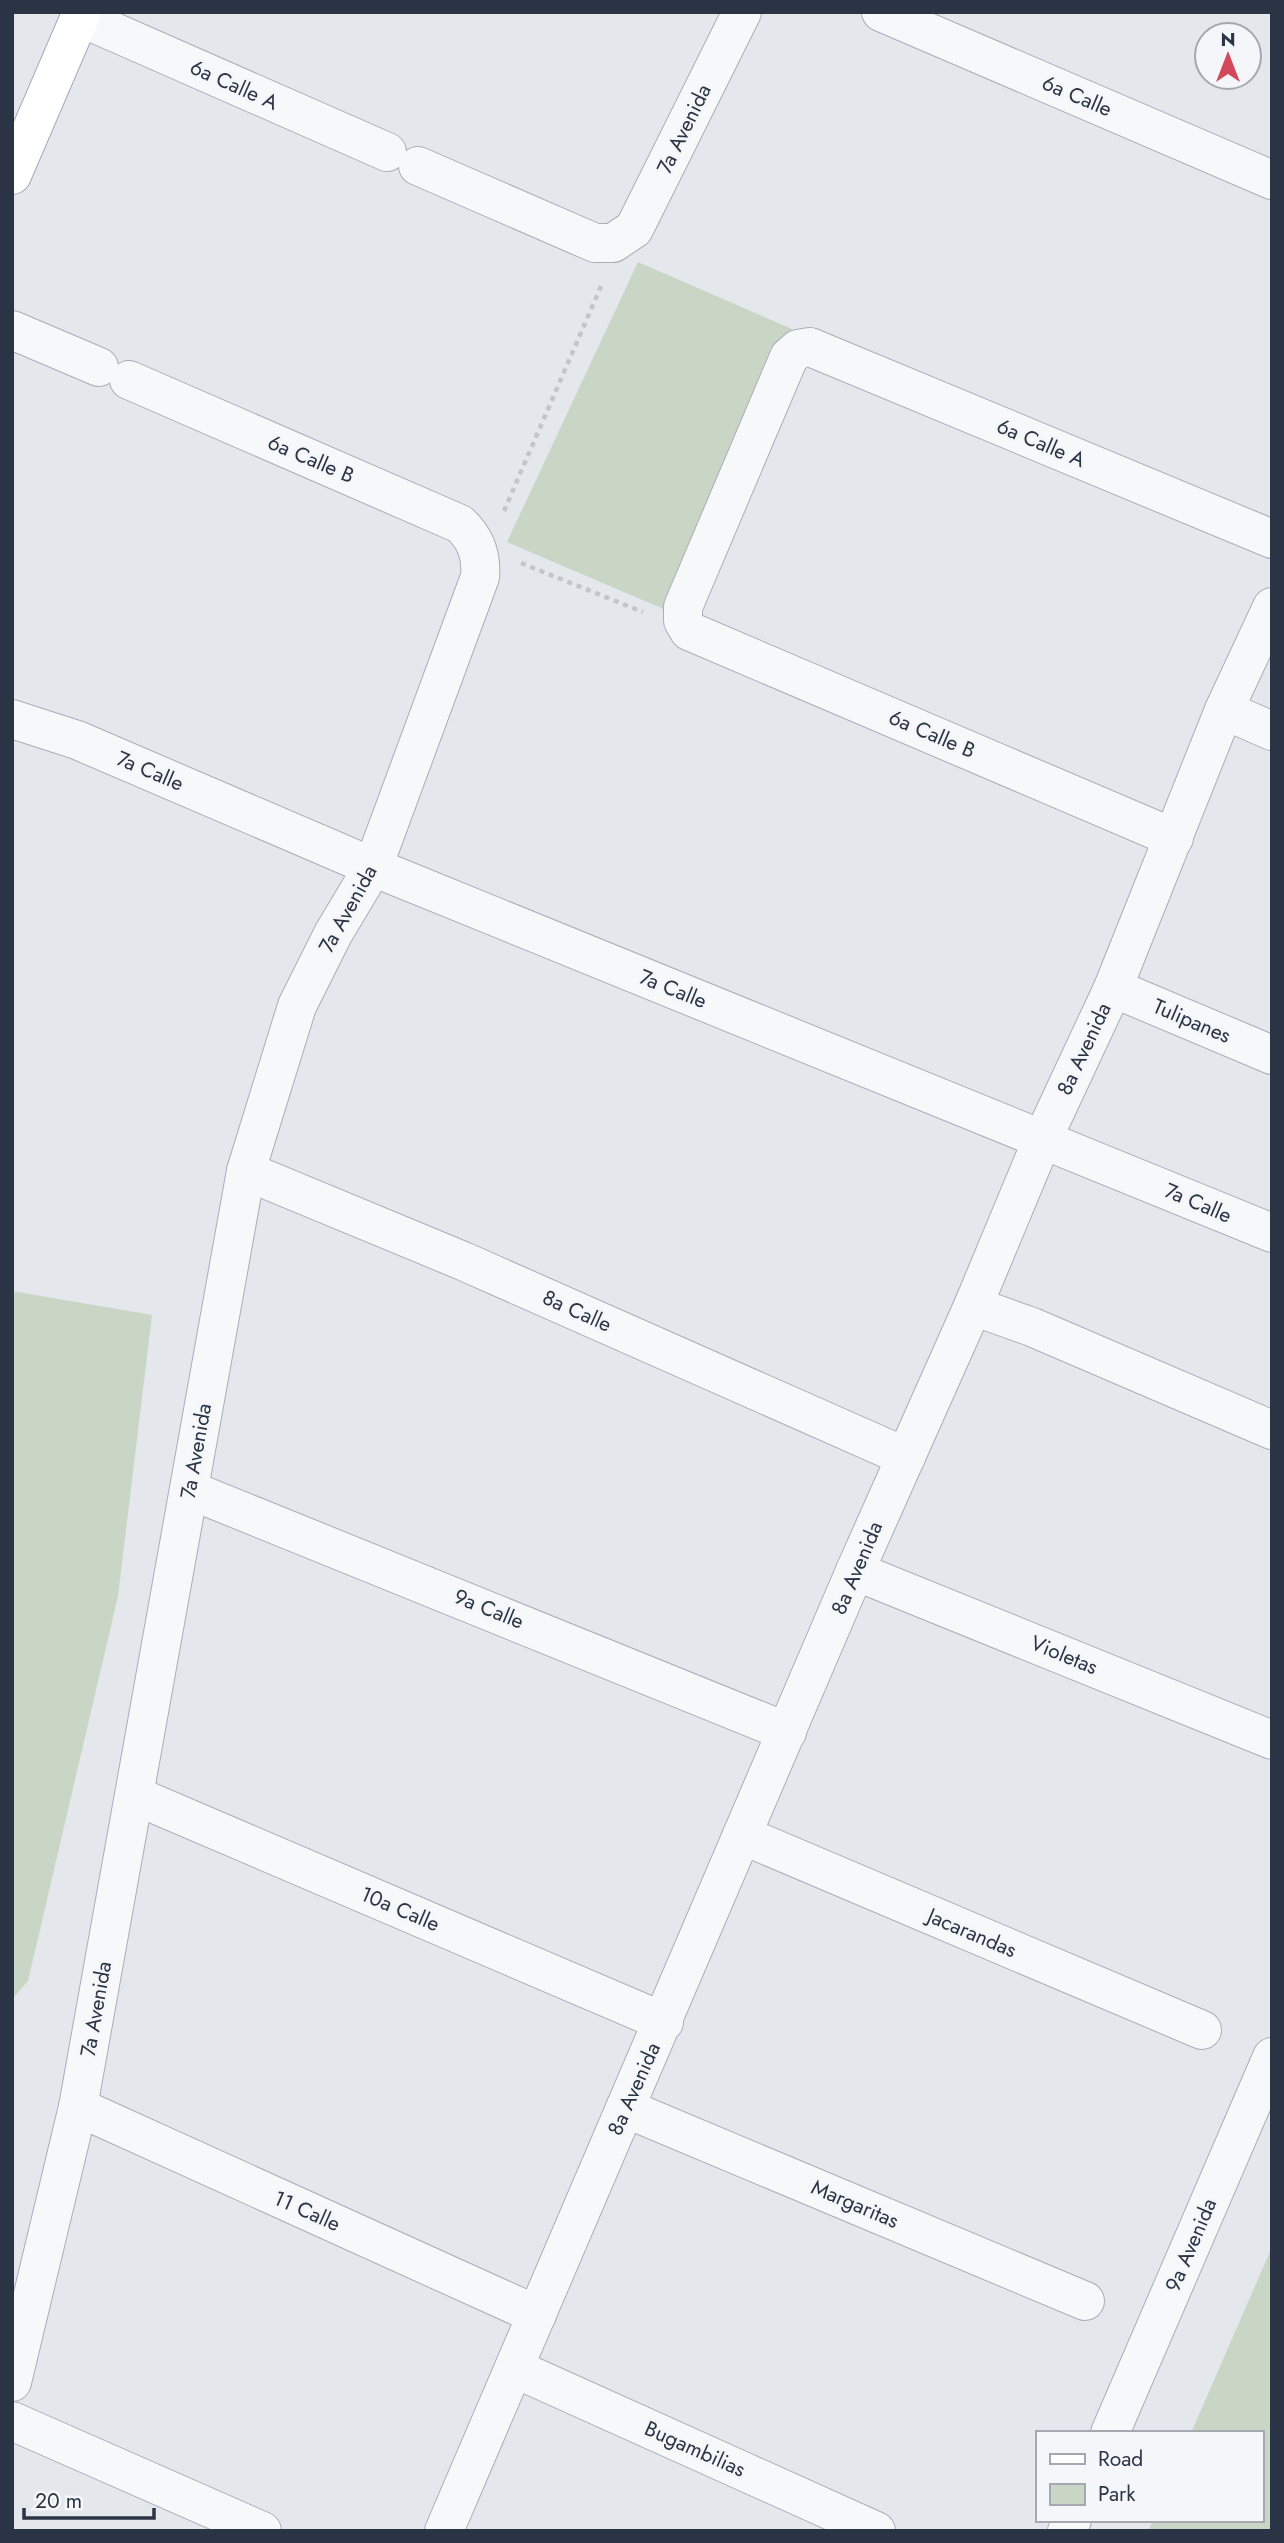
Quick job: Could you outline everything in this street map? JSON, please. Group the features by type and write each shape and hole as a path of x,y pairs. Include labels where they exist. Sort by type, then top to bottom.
{"main road":[{"path":"12,175 81,15"}],"street":[{"name":"7a Avenida","path":"620,240 628,236 638,221 742,12"},
{"name":"6a Calle","path":"881,12 1272,180"},
{"name":"6a Calle A","path":"81,15 595,243 620,240"},
{"name":"6a Calle B","path":"12,330 460,524 469,532 479,553"},
{"name":"6a Calle A","path":"689,631 683,621 683,607 789,357 799,349 810,347 1272,539"},
{"name":"7a Avenida","path":"12,2382 78,2107 136,1796 246,1171 297,1006 333,934 373,867 480,577 479,553"},
{"name":"8a Avenida","path":"444,2531 855,1571 973,1306 1043,1138 1113,988 1224,710 1272,607"},
{"name":"6a Calle B","path":"689,631 1174,838"},
{"name":"7a Calle","path":"12,699 77,740"},
{"path":"1224,710 1272,731"},
{"name":"7a Calle","path":"12,719 77,740 373,867 1272,1233"},
{"name":"Tulipanes","path":"1113,988 1272,1055"},
{"name":"8a Calle","path":"246,1171 463,1261 906,1457"},
{"path":"973,1306 1032,1327 1272,1430"},
{"name":"9a Calle","path":"190,1490 787,1732"},
{"name":"Violetas","path":"855,1571 1272,1740"},
{"name":"10a Calle","path":"136,1796 664,2022"},
{"name":"Jacarandas","path":"742,1835 1202,2030"},
{"name":"9a Avenida","path":"1111,2431 1272,2057"},
{"name":"11 Calle","path":"78,2107 537,2315"},
{"name":"Margaritas","path":"625,2108 1085,2301"},
{"name":"Bugambilias","path":"514,2368 876,2531"},
{"path":"12,2421 262,2531"}],"path":[{"path":"620,240 493,536 479,553 518,561 689,631"}],"green space":[{"path":"638,262 792,329 673,613 507,542"},
{"path":"12,1291 152,1315 118,1596 28,1981 12,1999"},
{"path":"1272,2247 1272,2531 1148,2531 1152,2522 1263,2522 1263,2431 1192,2431"}]}
